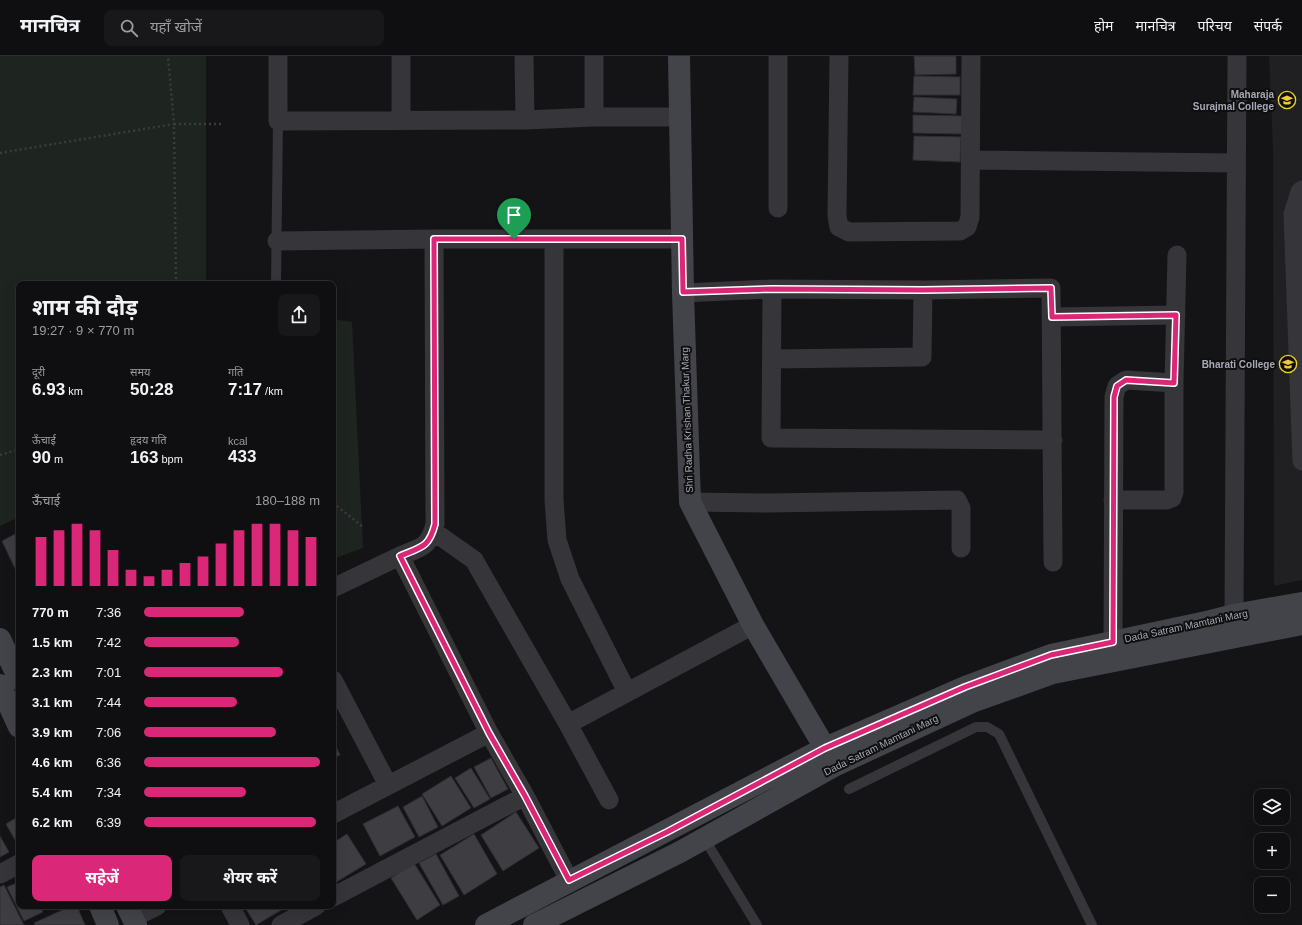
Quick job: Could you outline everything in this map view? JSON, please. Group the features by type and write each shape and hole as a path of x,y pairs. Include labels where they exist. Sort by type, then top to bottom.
{"street":[{"path":"278,56 278,121 401,119 525,120 594,117 680,117"},
{"path":"401,56 401,119"},
{"path":"524,56 525,120"},
{"path":"594,56 594,117"},
{"name":"Shri Radha Krishan Thakur Marg","path":"679,56 683,292 690,502 753,625 830,757"},
{"path":"778,56 778,208"},
{"path":"839,56 837,216 840,227 849,232 960,231 967,227 970,217 970,56"},
{"path":"1234,615 1237,56"},
{"path":"970,160 1236,163"},
{"path":"1302,190 1293,214 1302,461"},
{"path":"277,241 434,239 682,239"},
{"path":"336,587 424,546 432,536 435,524 434,239"},
{"path":"554,239 554,500 557,540 570,579 627,692"},
{"path":"1113,500 1167,500 1172,498 1174,492 1174,383 1177,255"},
{"path":"683,292 772,289 923,290 1051,288 1053,562"},
{"path":"772,289 773,359 771,438 1053,440"},
{"path":"773,359 922,357 923,290"},
{"path":"1052,317 1176,315"},
{"path":"1113,642 1114,397 1117,386 1126,380 1174,383"},
{"path":"690,502 769,503 956,500 961,508 961,548"},
{"path":"433,531 474,560 568,724 609,800"},
{"path":"400,556 489,733 525,796 569,880"},
{"name":"Dada Satram Mamtani Marg","path":"486,925 569,880 667,832 830,757 965,687 1051,655 1234,615 1302,602"},
{"name":"Dada Satram Mamtani Marg","path":"534,925 704,838 830,757 972,702 1053,673 1302,624"},
{"path":"568,724 753,625"},
{"path":"0,639 16,672"},
{"path":"0,685 16,720"},
{"path":"336,686 388,785"},
{"path":"336,812 489,733"},
{"path":"336,895 525,796"},
{"path":"0,874 16,866"},
{"path":"101,909 108,925"},
{"path":"132,916 150,909"},
{"path":"232,909 240,925"},
{"path":"280,925 310,909"}],"lane":[{"path":"276,281 278,121"},
{"path":"849,789 976,727 988,727 998,734 1092,925"},
{"path":"704,838 757,925"}],"path":[{"path":"168,56 174,124 176,281"},
{"path":"0,153 174,124 222,124"},
{"path":"0,454 16,450"},
{"path":"336,505 362,526"}],"shaded area":[{"path":"0,56 206,56 206,281 16,281 16,518 0,526"},
{"name":"Bharati College","path":"1269,56 1302,56 1302,580 1274,586 1273,148"},
{"path":"336,319 352,322 363,548 336,558"}],"building":[{"path":"914,56 956,56 956,74 915,75"},
{"path":"914,76 960,77 960,95 913,95"},
{"path":"914,97 957,99 956,114 913,112"},
{"path":"913,115 964,116 963,134 913,133"},
{"path":"914,136 961,137 960,162 913,160"},
{"path":"16,534 16,571 2,541"},
{"path":"336,746 340,755 336,757"},
{"path":"491,758 508,789 491,798 474,767"},
{"path":"471,768 490,799 474,808 455,778"},
{"path":"451,776 471,808 442,826 422,794"},
{"path":"422,796 438,827 419,837 403,807"},
{"path":"398,806 415,837 380,856 363,824"},
{"path":"516,812 539,848 503,871 481,835"},
{"path":"16,818 16,842 6,824"},
{"path":"347,834 366,864 336,882 336,841"},
{"path":"474,834 497,874 464,895 440,855"},
{"path":"0,836 9,852 0,857"},
{"path":"436,854 459,896 443,905 419,863"},
{"path":"414,863 440,905 417,920 391,878"},
{"path":"16,883 16,905 7,887"},
{"path":"4,885 24,925 0,925 0,887"},
{"path":"18,909 42,909 43,912 24,921"},
{"path":"64,909 78,909 85,925 35,925 34,923"},
{"path":"246,909 283,909 256,925"}],"place":[{"name":"Maharaja Surajmal College","path":"1287,100"},
{"name":"Bharati College","path":"1288,364"}],"route":[{"path":"434,239 514,239 682,239 683,292 772,289 923,290 1051,288 1052,317 1176,315 1174,383 1126,380 1117,386 1114,397 1113,642 1051,655 965,687 825,748 667,832 569,880 525,796 489,733 400,556 424,546 432,536 435,524 434,239"}]}
